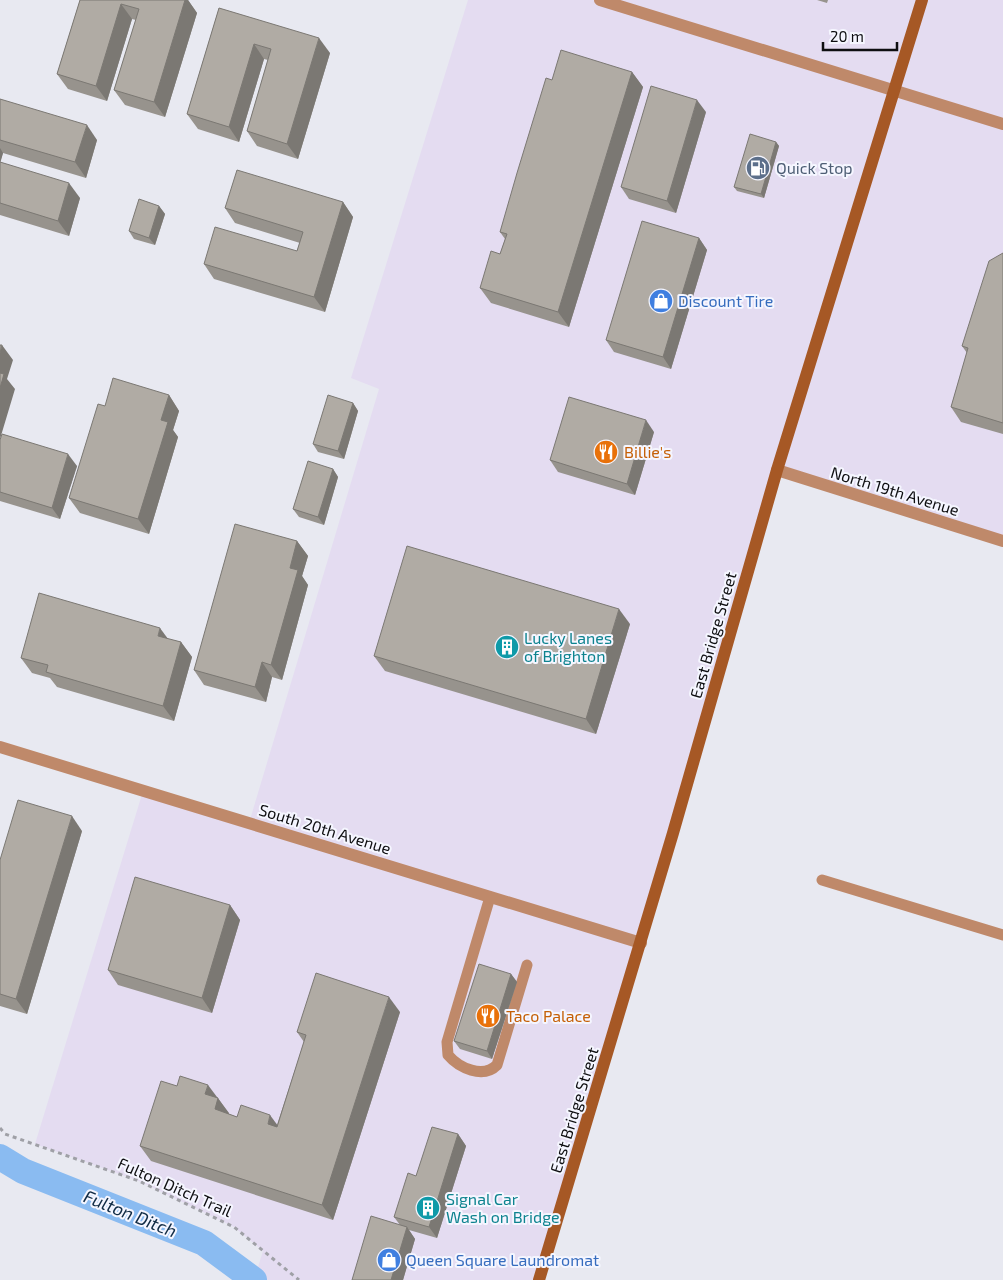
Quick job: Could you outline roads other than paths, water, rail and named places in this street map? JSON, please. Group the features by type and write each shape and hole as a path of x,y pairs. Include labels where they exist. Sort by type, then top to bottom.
{"main road":[{"name":"East Bridge Street","path":"539,1280 641,944 777,470 922,0"}],"street":[{"path":"600,0 1003,124"},
{"name":"North 19th Avenue","path":"777,470 1003,541"},
{"name":"South 20th Avenue","path":"0,747 641,944"}],"lane":[{"path":"822,880 1003,935"},
{"path":"490,897 448,1042 448,1055 459,1066 482,1072 492,1070 498,1065 527,965"}],"waterway":[{"name":"Fulton Ditch","path":"0,1157 23,1171 204,1243 254,1280"}],"place":[{"name":"Quick Stop","path":"758,168"},
{"name":"Discount Tire","path":"661,301"},
{"name":"Billie's","path":"606,452"},
{"name":"Lucky Lanes of Brighton","path":"507,647"},
{"name":"Taco Palace","path":"488,1016"},
{"name":"Signal Car Wash on Bridge","path":"428,1208"},
{"name":"Queen Square Laundromat","path":"389,1260"}]}
